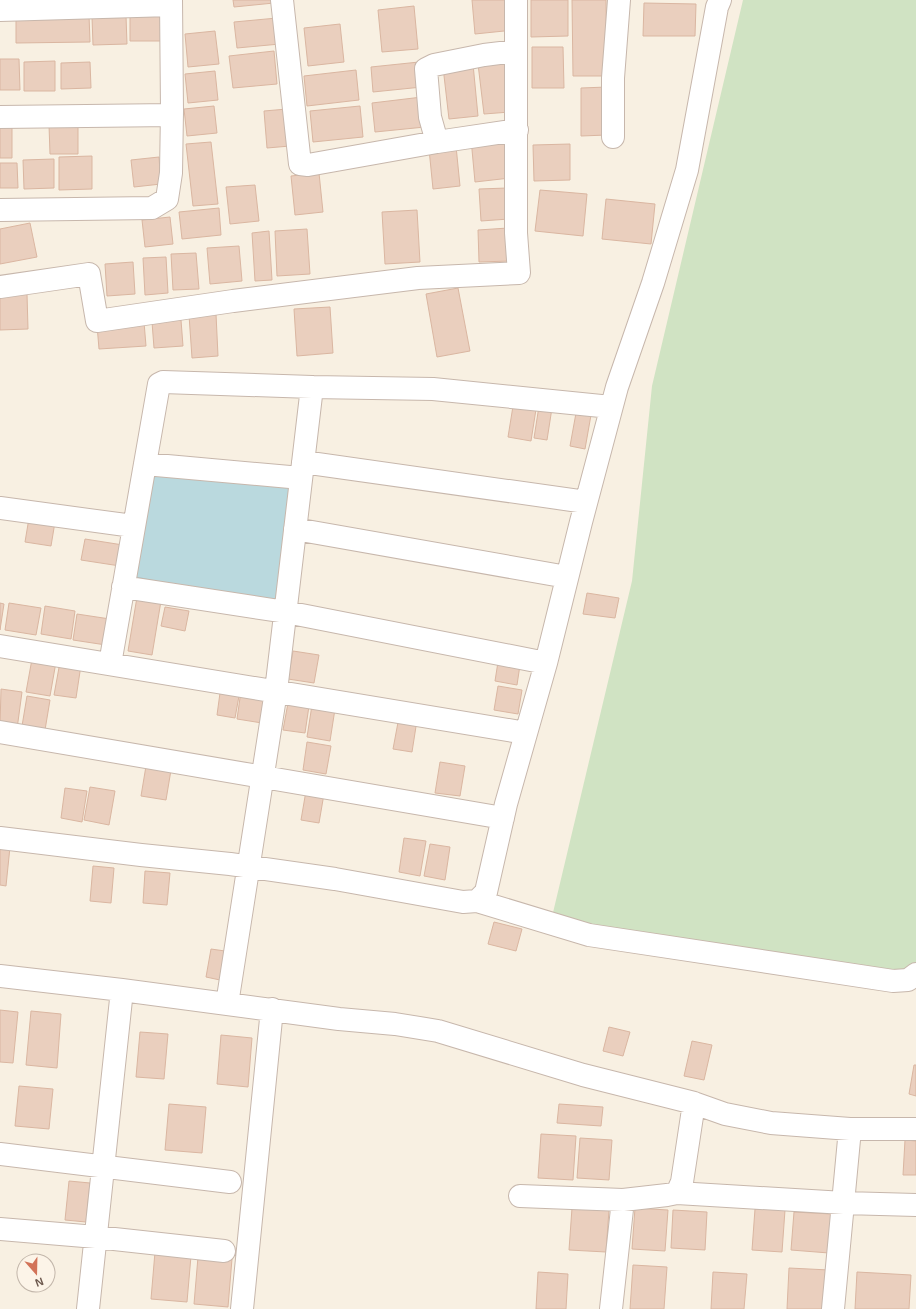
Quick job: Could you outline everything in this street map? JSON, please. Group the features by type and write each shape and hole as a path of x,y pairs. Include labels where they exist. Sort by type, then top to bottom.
{"street":[{"path":"282,0 300,164 308,165 437,142 517,130"},
{"path":"0,287 89,274 97,321 233,301 418,278 519,273 516,233 516,0"},
{"path":"612,137 613,78 619,0"},
{"path":"477,901 486,892 503,818 546,663 586,502 617,387 653,283 687,170 717,7 720,0"},
{"path":"0,10 171,2 172,115 171,173 167,199 152,208 0,210"},
{"path":"437,142 430,117 426,69 434,65 484,55 516,51"},
{"path":"0,117 172,115"},
{"path":"110,664 159,384 163,382 312,388 433,389 611,408"},
{"path":"227,1004 276,691 312,388"},
{"path":"145,464 302,470 586,502"},
{"path":"0,508 133,526"},
{"path":"295,529 567,577"},
{"path":"123,587 286,612 546,663"},
{"path":"0,646 526,733"},
{"path":"0,732 503,818"},
{"path":"0,838 335,878 463,902 477,901 589,935 893,982 908,980 916,974"},
{"path":"0,976 272,1009 339,1019 395,1024 438,1031 583,1075 694,1103 725,1114 771,1122 850,1129 916,1129"},
{"path":"88,1309 122,990"},
{"path":"242,1309 272,1009"},
{"path":"677,1192 682,1182 694,1103"},
{"path":"833,1309 850,1129"},
{"path":"0,1154 230,1182"},
{"path":"520,1196 622,1200 667,1195 677,1192 844,1203 916,1205"},
{"path":"611,1309 622,1200"},
{"path":"0,1229 96,1237 224,1251"}],"green space":[{"path":"743,0 916,0 916,976 551,921 632,581 652,386"}],"water":[{"path":"166,474 292,483 277,597 273,600 184,587 136,577 154,477"}],"building":[{"path":"233,0 274,0 274,3 234,7"},
{"path":"472,0 511,0 514,30 475,34"},
{"path":"531,0 568,0 568,36 531,37"},
{"path":"572,0 606,0 607,76 573,76"},
{"path":"644,3 696,4 695,36 643,36"},
{"path":"414,6 418,49 382,52 378,10"},
{"path":"89,15 90,42 16,43 16,16"},
{"path":"126,16 127,44 93,45 92,17"},
{"path":"130,16 164,16 164,41 130,41"},
{"path":"277,18 280,44 237,48 234,22"},
{"path":"340,24 344,62 308,66 304,28"},
{"path":"215,31 219,64 188,67 185,34"},
{"path":"532,47 563,47 564,88 532,88"},
{"path":"274,51 277,84 233,88 229,56"},
{"path":"0,59 19,59 20,90 0,90"},
{"path":"55,61 55,91 24,91 24,62"},
{"path":"504,61 510,112 484,114 478,64"},
{"path":"90,62 91,88 61,89 61,63"},
{"path":"419,62 422,87 373,92 371,67"},
{"path":"473,64 478,116 449,119 443,67"},
{"path":"356,70 359,100 307,106 304,76"},
{"path":"215,71 218,100 188,103 185,74"},
{"path":"607,87 607,135 581,136 581,88"},
{"path":"422,97 425,127 375,132 372,103"},
{"path":"214,106 217,133 187,136 184,109"},
{"path":"360,106 363,137 313,142 310,111"},
{"path":"287,109 290,146 267,148 264,111"},
{"path":"0,125 12,125 12,158 0,158"},
{"path":"49,125 78,125 78,154 50,154"},
{"path":"506,135 510,178 475,182 471,139"},
{"path":"211,142 218,204 193,206 186,144"},
{"path":"570,144 570,180 534,181 533,145"},
{"path":"456,146 460,186 433,189 429,149"},
{"path":"92,156 92,189 59,190 59,157"},
{"path":"159,157 161,184 134,187 131,160"},
{"path":"54,159 54,188 24,189 23,160"},
{"path":"0,163 17,163 18,188 0,188"},
{"path":"319,173 323,212 295,215 291,176"},
{"path":"255,185 259,221 230,224 226,187"},
{"path":"507,188 509,219 481,221 479,189"},
{"path":"540,190 587,194 583,236 535,231"},
{"path":"606,199 655,204 651,244 602,239"},
{"path":"219,208 221,235 182,239 179,212"},
{"path":"417,210 420,262 385,264 382,212"},
{"path":"170,217 173,244 145,247 142,220"},
{"path":"30,223 37,257 0,264 0,229"},
{"path":"508,228 510,261 479,262 478,230"},
{"path":"307,229 310,274 277,276 275,231"},
{"path":"269,231 272,280 255,281 252,233"},
{"path":"239,246 242,281 210,284 207,248"},
{"path":"196,253 199,289 173,290 171,254"},
{"path":"166,257 168,293 145,295 143,258"},
{"path":"133,262 135,294 107,296 105,264"},
{"path":"458,288 470,351 437,357 426,294"},
{"path":"27,294 28,329 0,330 0,295"},
{"path":"330,307 333,353 297,356 294,309"},
{"path":"216,314 218,356 192,358 189,315"},
{"path":"181,320 183,346 154,348 152,322"},
{"path":"144,322 146,346 99,349 97,325"},
{"path":"514,400 537,403 531,441 508,437"},
{"path":"539,406 552,408 547,440 534,438"},
{"path":"576,413 591,415 585,449 570,446"},
{"path":"29,518 55,522 51,546 25,542"},
{"path":"85,539 123,545 120,566 81,560"},
{"path":"587,593 619,598 615,618 583,614"},
{"path":"137,597 161,601 152,655 128,651"},
{"path":"0,603 4,604 0,630"},
{"path":"9,603 41,608 36,635 5,630"},
{"path":"45,606 75,611 71,639 41,634"},
{"path":"165,607 189,611 185,631 161,626"},
{"path":"77,614 110,619 106,645 73,640"},
{"path":"293,651 319,655 314,683 288,679"},
{"path":"32,659 56,662 50,696 26,692"},
{"path":"60,662 81,665 76,698 54,695"},
{"path":"498,662 520,665 517,685 495,681"},
{"path":"498,686 522,690 518,714 494,710"},
{"path":"1,689 22,692 17,729 0,726"},
{"path":"241,691 266,695 262,723 237,719"},
{"path":"220,693 239,696 235,718 217,715"},
{"path":"27,696 50,700 45,730 22,726"},
{"path":"288,703 309,706 305,733 283,730"},
{"path":"312,705 335,709 330,741 307,737"},
{"path":"399,717 417,720 412,752 393,749"},
{"path":"307,742 331,746 326,774 303,770"},
{"path":"440,762 465,766 460,796 435,793"},
{"path":"146,766 171,770 166,800 141,796"},
{"path":"307,785 325,788 319,823 301,820"},
{"path":"90,787 115,791 109,825 84,820"},
{"path":"65,788 87,791 82,822 61,818"},
{"path":"404,838 426,841 420,876 399,872"},
{"path":"430,844 450,847 445,880 424,876"},
{"path":"0,846 10,847 6,886 0,885"},
{"path":"93,866 114,868 111,903 90,901"},
{"path":"145,871 170,873 167,905 143,903"},
{"path":"494,922 522,929 516,951 488,944"},
{"path":"211,949 225,951 220,980 206,977"},
{"path":"0,1010 18,1012 13,1063 0,1062"},
{"path":"31,1011 61,1014 57,1068 26,1065"},
{"path":"609,1027 630,1032 623,1056 603,1051"},
{"path":"140,1032 168,1034 164,1079 136,1077"},
{"path":"221,1035 252,1038 248,1087 217,1084"},
{"path":"692,1041 712,1045 704,1080 684,1076"},
{"path":"914,1065 916,1065 916,1096 909,1094"},
{"path":"19,1086 53,1089 49,1129 15,1126"},
{"path":"169,1104 206,1107 202,1153 165,1150"},
{"path":"559,1104 603,1107 601,1126 557,1123"},
{"path":"541,1134 576,1136 573,1180 538,1178"},
{"path":"580,1138 612,1140 609,1180 577,1178"},
{"path":"905,1140 916,1141 916,1175 903,1175"},
{"path":"69,1181 90,1183 86,1222 65,1220"},
{"path":"572,1208 609,1210 606,1252 569,1250"},
{"path":"635,1208 668,1210 665,1251 632,1249"},
{"path":"755,1209 785,1210 782,1252 752,1250"},
{"path":"673,1210 707,1212 705,1250 671,1248"},
{"path":"794,1212 832,1214 829,1253 791,1250"},
{"path":"155,1252 191,1256 187,1302 151,1299"},
{"path":"198,1257 232,1259 228,1307 194,1304"},
{"path":"633,1265 667,1267 664,1309 630,1309"},
{"path":"789,1268 829,1270 826,1309 787,1309"},
{"path":"538,1272 568,1274 566,1309 536,1309"},
{"path":"713,1272 747,1274 744,1309 711,1309"},
{"path":"857,1272 911,1275 909,1309 855,1309"}]}
